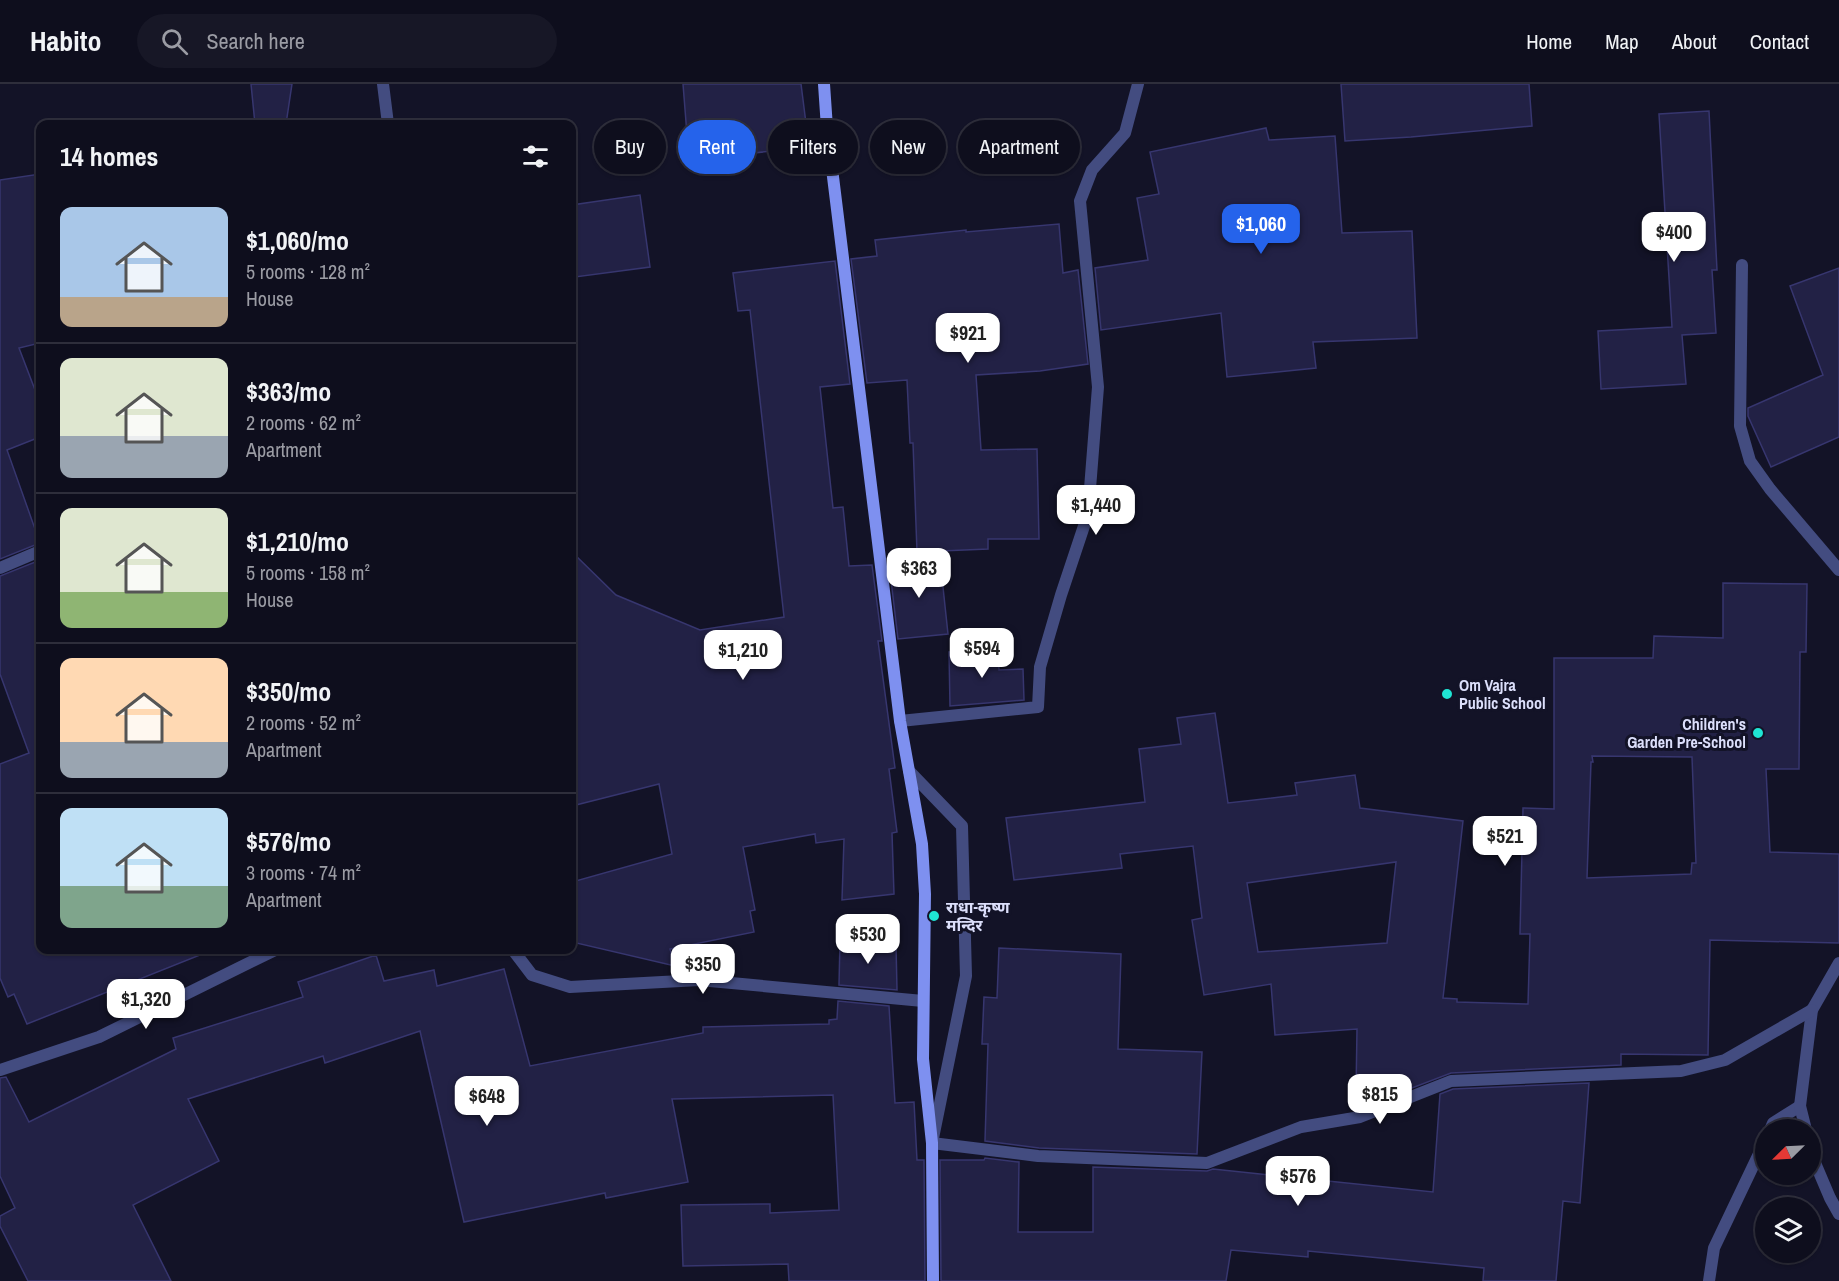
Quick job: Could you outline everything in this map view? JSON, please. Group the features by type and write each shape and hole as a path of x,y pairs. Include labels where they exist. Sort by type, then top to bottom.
{"main road":[{"path":"824,84 900,721 922,844 925,894 923,1059 932,1143 933,1281"}],"street":[{"path":"383,84 388,120"},
{"path":"900,721 1038,707 1040,667 1088,513 1098,387 1080,201 1092,170 1125,134 1138,84"},
{"path":"1742,265 1740,426 1750,461 1770,489 1839,570"},
{"path":"0,568 36,553"},
{"path":"909,771 962,826 966,976 932,1143 1038,1156 1207,1163 1301,1127 1360,1117 1451,1081 1681,1071 1714,1063 1725,1060 1812,1010"},
{"path":"0,1070 99,1037 267,954"},
{"path":"516,954 532,975 570,987 699,980 923,1001"},
{"path":"1803,1119 1800,1106 1812,1010 1839,963"},
{"path":"1779,1119 1800,1106"},
{"path":"1709,1281 1714,1248 1755,1162"},
{"path":"1821,1177 1839,1214"}],"building":[{"path":"251,84 292,84 287,120 255,120"},
{"path":"683,84 801,84 806,120 768,120 768,151 756,153 756,120 686,120"},
{"path":"1341,84 1529,84 1532,126 1345,141"},
{"path":"1709,111 1717,270 1712,270 1716,333 1682,335 1686,384 1601,389 1598,331 1672,327 1659,114"},
{"path":"1266,128 1269,140 1335,136 1342,233 1412,231 1417,338 1313,342 1316,368 1227,377 1221,313 1101,330 1095,268 1148,260 1137,198 1159,194 1150,152"},
{"path":"36,175 36,344 19,348 36,393 36,439 7,450 36,532 36,545 0,559 0,180"},
{"path":"640,195 650,267 576,277 576,204"},
{"path":"1059,224 1063,273 1078,270 1088,364 1040,371 976,375 981,450 1037,449 1039,539 988,539 988,549 917,552 913,443 910,443 907,380 867,383 851,259 877,256 875,240 966,230 966,232"},
{"path":"835,261 850,384 820,387 833,508 843,507 849,566 872,565 882,641 878,641 895,768 889,769 897,832 892,833 894,894 842,900 844,839 816,843 815,834 743,847 755,910 750,911 754,932 670,949 675,966 576,943 576,881 672,854 659,784 576,805 576,556 616,595 700,630 784,617 750,310 738,311 733,273"},
{"path":"1839,268 1839,437 1771,467 1748,416 1748,408 1823,375 1790,286"},
{"path":"940,559 948,634 898,639 889,563"},
{"path":"36,562 36,954 202,954 27,1024 14,994 8,997 0,978 0,764 29,753 0,674 0,576"},
{"path":"1723,583 1807,584 1806,652 1800,652 1799,769 1766,769 1770,852 1839,854 1839,943 1710,940 1708,1055 1621,1054 1621,1065 1451,1073 1399,1093 1356,1092 1357,1029 1275,1035 1271,984 1204,995 1192,920 1202,918 1193,846 1120,854 1122,868 1014,880 1006,818 1145,802 1139,749 1181,744 1177,718 1215,713 1228,803 1297,795 1295,783 1355,775 1360,808 1463,821 1443,998 1457,999 1457,1002 1528,1004 1530,934 1520,934 1523,808 1554,809 1554,658 1653,658 1654,636 1723,638","holes":["1592,756 1692,757 1696,863 1692,863 1691,874 1587,878","1396,862 1387,943 1258,952 1247,883"]},
{"path":"998,650 999,670 1023,669 1024,700 950,706 949,652"},
{"path":"840,941 896,944 897,990 839,985"},
{"path":"999,948 1121,954 1118,1049 1202,1052 1197,1154 1039,1148 985,1141 988,1044 982,1044 984,997 997,998"},
{"path":"376,955 384,981 434,970 437,986 504,969 530,1066 703,1033 703,1027 829,1024 829,1020 837,1019 838,1001 889,1006 895,1103 914,1102 917,1160 924,1160 925,1281 789,1281 788,1264 683,1266 681,1205 770,1204 770,1213 839,1210 833,1095 672,1099 688,1182 606,1198 605,1193 464,1222 420,1031 325,1063 323,1056 188,1099 219,1161 133,1205 171,1281 28,1281 0,1226 0,1216 15,1208 0,1176 0,1078 6,1077 29,1122 176,1049 173,1038 303,997 298,982"},
{"path":"1589,1083 1580,1203 1563,1201 1556,1281 1483,1281 1484,1268 1308,1251 1308,1257 1231,1250 1226,1281 941,1281 940,1160 984,1160 985,1158 1019,1162 1018,1232 1093,1232 1093,1167 1207,1171 1213,1169 1433,1192 1440,1094 1453,1089"}],"place":[{"name":"Om Vajra Public School","path":"1447,694"},
{"name":"Children's Garden Pre-School","path":"1758,733"},
{"name":"राधा-कृष्ण मन्दिर","path":"934,916"}]}
